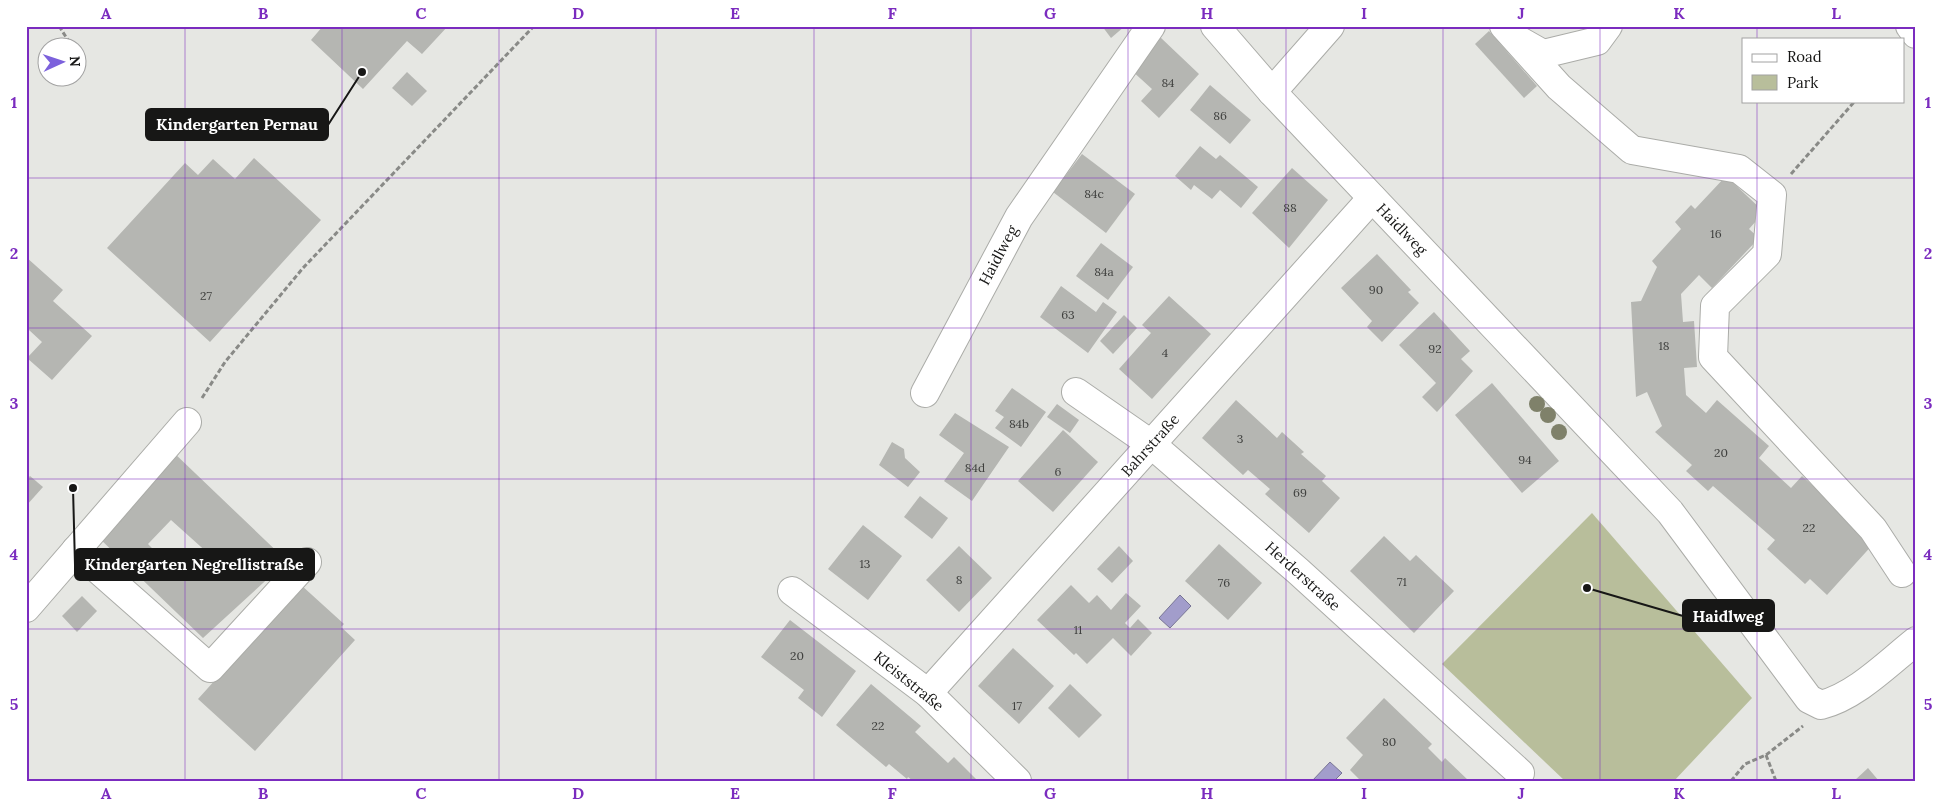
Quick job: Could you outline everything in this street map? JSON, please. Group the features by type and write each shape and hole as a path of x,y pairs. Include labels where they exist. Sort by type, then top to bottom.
{"street":[{"name":"Haidlweg","path":"925,393 1018,217 1151,26"},
{"name":"Haidlweg","path":"1215,26 1272,92 1670,512 1800,690 1809,699 1821,705"},
{"path":"1272,92 1330,26"},
{"path":"1509,32 1543,54 1597,41 1608,26"},
{"path":"1910,26 1916,34"},
{"path":"1509,32 1559,87 1632,150 1739,169 1772,195 1768,254 1715,306 1713,357 1873,529 1902,573"},
{"name":"Bahrstraße","path":"928,694 1372,198"},
{"name":"Herderstraße","path":"1076,392 1151,444 1298,571 1520,773"},
{"path":"26,608 187,422"},
{"path":"76,550 210,668 307,562"},
{"name":"Kleiststraße","path":"792,591 928,694 1017,781"},
{"path":"1821,705 1834,702 1848,694 1916,642"}],"path":[{"path":"59,26 67,38"},
{"path":"187,422 225,362 303,268 534,26"},
{"path":"1772,195 1854,102"},
{"path":"1731,781 1746,764 1766,755 1812,720 1821,705"},
{"path":"1766,755 1776,781"}],"green space":[{"path":"1592,513 1752,698 1674,781 1565,781 1442,664"}],"shaded area":[{"path":"1180,595 1191,606 1170,628 1159,618"},
{"path":"1330,762 1342,773 1334,781 1312,781"}],"building":[{"path":"323,26 448,26 422,54 407,41 363,89 311,40"},
{"path":"1102,26 1125,26 1111,38"},
{"path":"1489,31 1537,86 1524,98 1475,44"},
{"path":"1160,37 1199,74 1159,118 1141,101 1152,89 1130,69"},
{"path":"407,72 427,91 412,106 392,88"},
{"path":"1210,85 1251,120 1230,144 1190,110"},
{"path":"1200,146 1216,159 1220,155 1258,187 1241,208 1220,190 1212,199 1194,185 1191,190 1175,176"},
{"path":"1082,154 1135,194 1106,233 1053,192"},
{"path":"254,158 321,220 210,342 107,248 185,163 198,175 213,159 235,179"},
{"path":"1292,168 1328,200 1289,248 1252,213"},
{"path":"1726,176 1764,212 1749,229 1759,238 1712,288 1699,275 1681,294 1683,322 1694,321 1697,367 1684,368 1686,395 1706,413 1717,400 1769,446 1759,458 1791,488 1802,476 1875,542 1827,595 1810,579 1805,584 1767,549 1775,540 1713,486 1708,491 1686,471 1692,465 1655,432 1662,426 1647,392 1636,397 1631,302 1641,301 1657,267 1652,261 1681,229 1675,222 1691,205 1695,209"},
{"path":"1101,243 1133,267 1108,300 1076,276"},
{"path":"1377,254 1411,290 1408,292 1419,303 1382,342 1367,327 1372,321 1341,288"},
{"path":"26,257 63,290 53,301 92,336 52,380 27,358 42,342 29,330 26,334"},
{"path":"1061,286 1096,312 1103,302 1117,312 1088,353 1040,317"},
{"path":"1169,296 1211,334 1152,399 1119,369 1151,333 1142,325"},
{"path":"1434,312 1470,351 1461,359 1473,371 1437,412 1422,397 1436,383 1399,345"},
{"path":"1124,315 1137,328 1113,354 1100,341"},
{"path":"1492,383 1559,461 1522,493 1455,415"},
{"path":"1012,388 1046,412 1021,447 995,428 1004,417 995,411"},
{"path":"1236,400 1277,438 1282,432 1304,452 1301,454 1326,476 1322,481 1340,498 1309,533 1265,494 1270,489 1248,470 1243,475 1202,438"},
{"path":"1057,404 1079,420 1070,433 1047,417"},
{"path":"955,413 1009,447 972,501 944,481 964,453 939,435"},
{"path":"1063,430 1098,462 1053,512 1018,481"},
{"path":"892,442 904,449 905,458 920,472 908,487 879,465"},
{"path":"172,451 287,561 203,638 98,537","holes":["171,520 210,555 183,580 148,544"]},
{"path":"30,476 43,487 26,506 26,480"},
{"path":"920,496 948,518 932,539 904,517"},
{"path":"863,525 902,556 868,600 828,569"},
{"path":"1384,536 1410,561 1416,555 1454,591 1414,633 1350,571"},
{"path":"1219,544 1262,583 1228,620 1185,581"},
{"path":"959,546 992,578 959,612 926,580"},
{"path":"1119,546 1133,561 1112,583 1097,569"},
{"path":"301,585 344,624 341,627 355,640 255,751 198,699"},
{"path":"1071,585 1089,603 1097,595 1111,610 1126,593 1141,606 1125,623 1130,628 1138,619 1152,633 1131,656 1113,638 1087,664 1076,653 1074,655 1037,620"},
{"path":"82,596 97,611 77,632 62,616"},
{"path":"790,620 856,671 822,717 798,698 804,690 761,657"},
{"path":"1013,648 1054,686 1019,724 978,686"},
{"path":"871,684 921,726 915,732 948,763 954,757 978,781 913,781 908,777 907,779 889,764 886,767 836,725"},
{"path":"1070,684 1102,715 1079,738 1048,708"},
{"path":"1384,698 1432,744 1428,748 1442,762 1445,758 1469,781 1391,781 1389,779 1387,781 1361,781 1350,770 1363,755 1346,738"},
{"path":"1868,768 1879,781 1854,781"}],"place":[{"name":"Kindergarten Pernau","path":"362,72"},
{"name":"Kindergarten Negrellistraße","path":"73,488"},
{"name":"Haidlweg","path":"1587,588"}]}
